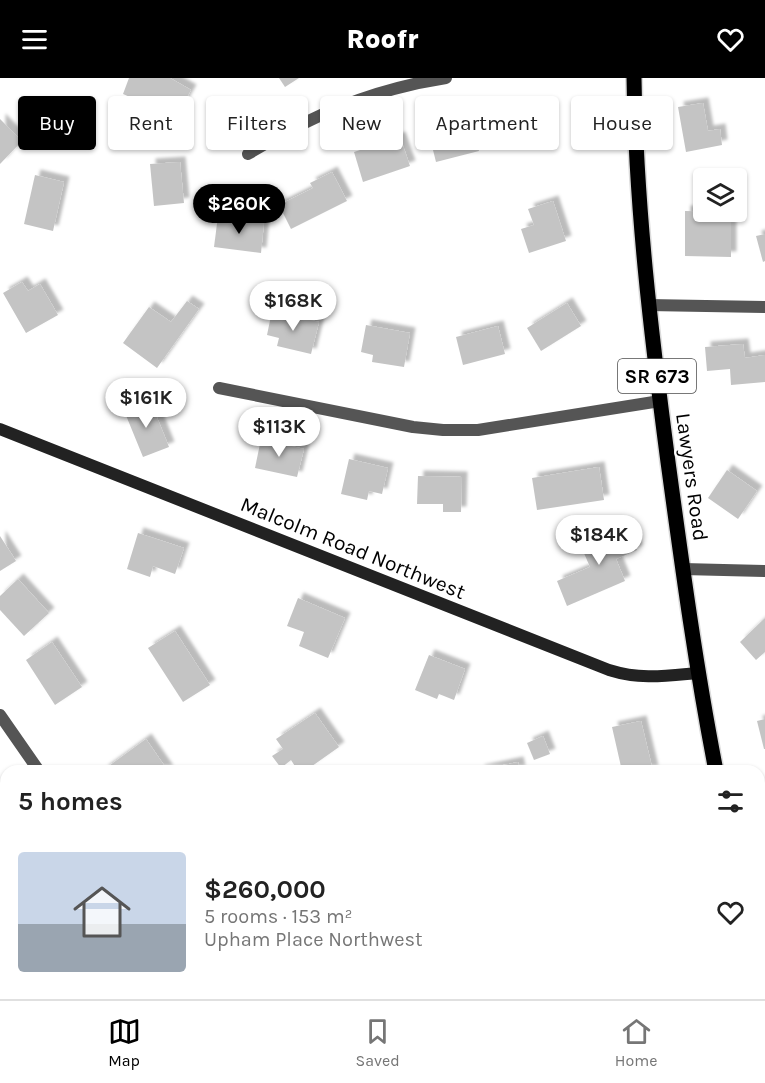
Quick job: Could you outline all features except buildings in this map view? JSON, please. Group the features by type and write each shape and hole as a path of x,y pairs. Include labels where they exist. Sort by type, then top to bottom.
{"main road":[{"name":"Lawyers Road","path":"634,78 635,143 648,304 697,673 715,765"},
{"name":"Malcolm Road Northwest","path":"0,429 609,670 646,678 697,673"}],"street":[{"path":"248,154 285,131 330,109 375,93 446,78"},
{"path":"648,304 765,307"},
{"path":"219,388 413,427 443,430 478,430 660,401"},
{"path":"682,569 765,571"},
{"path":"0,715 35,765"}]}
